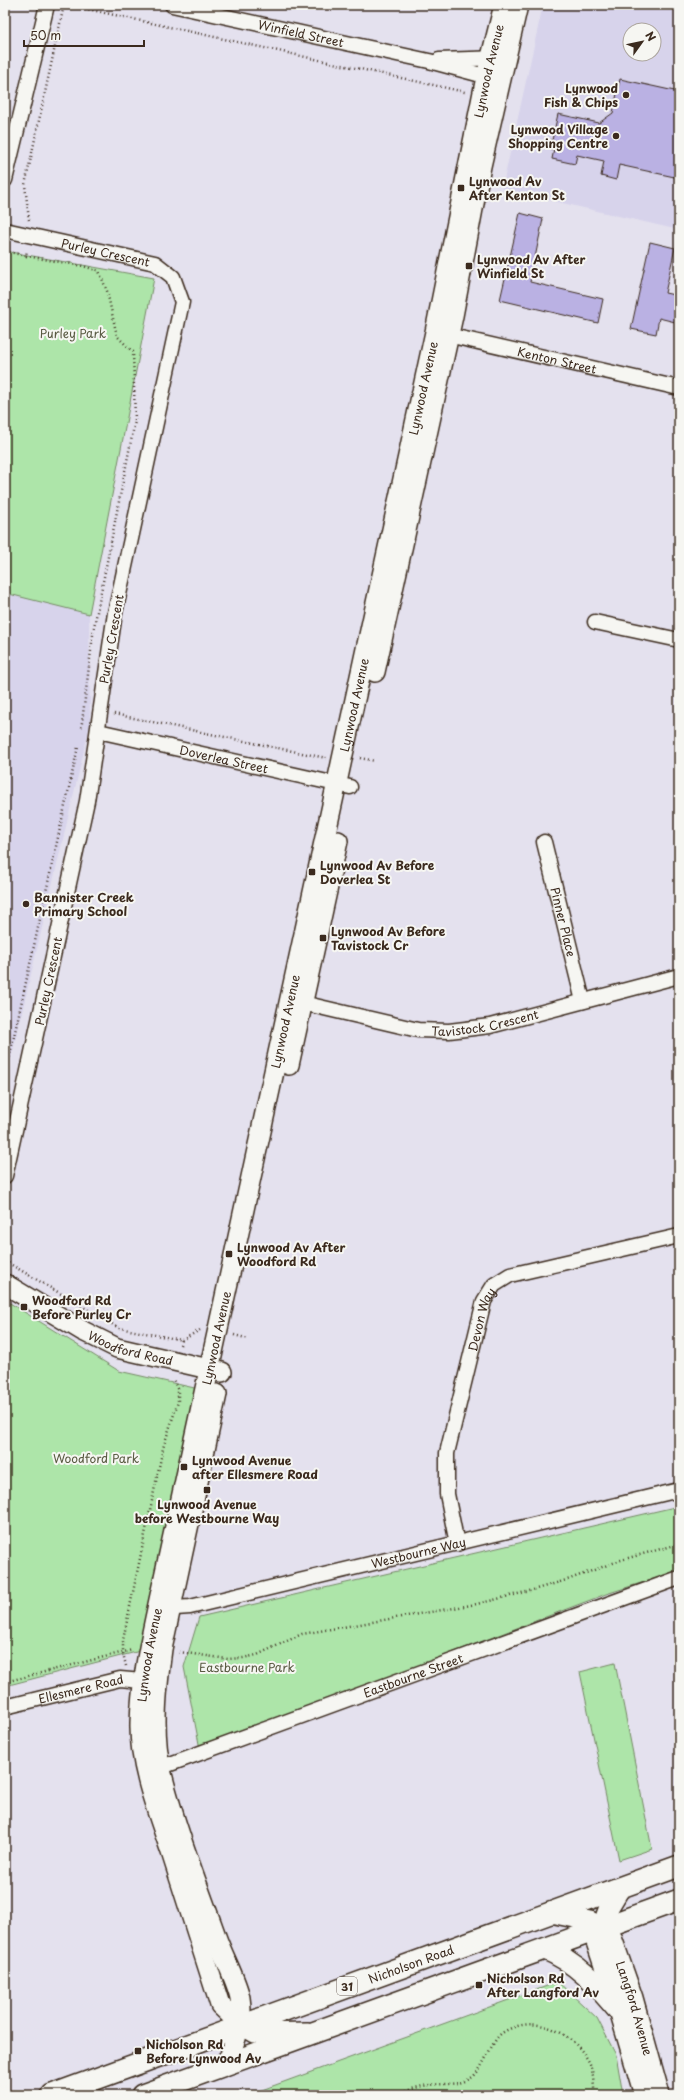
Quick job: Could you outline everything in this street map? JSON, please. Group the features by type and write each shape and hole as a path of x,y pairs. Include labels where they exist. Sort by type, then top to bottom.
{"main road":[{"name":"Nicholson Road","path":"52,2095 679,1866"},
{"path":"142,2095 679,1900"},
{"path":"545,1949 567,1959 588,1976 620,2011"}],"street":[{"path":"5,180 47,5"},
{"name":"Winfield Street","path":"172,5 429,61 486,77"},
{"name":"Lynwood Avenue","path":"499,58 504,5"},
{"name":"Lynwood Avenue","path":"318,2031 254,2033 241,2025 220,2005 161,1822 154,1770 142,1752 140,1723 442,334 482,166 486,77 499,58 518,5"},
{"name":"Winfield Street","path":"429,61 499,58"},
{"name":"Purley Crescent","path":"5,230 155,263 172,277 182,302 115,613 87,801 5,1176"},
{"name":"Kenton Street","path":"442,334 679,388"},
{"path":"595,622 679,640"},
{"name":"Doverlea Street","path":"98,731 343,786"},
{"name":"Pinner Place","path":"544,842 583,1001"},
{"name":"Tavistock Crescent","path":"296,1002 418,1030 449,1031 490,1026 679,976"},
{"name":"Devon Way","path":"457,1544 447,1494 447,1453 484,1301 494,1285 510,1276 679,1236"},
{"name":"Woodford Road","path":"5,1284 83,1332 117,1348 216,1370"},
{"name":"Westbourne Way","path":"164,1609 190,1607 679,1490"},
{"name":"Eastbourne Street","path":"154,1770 679,1578"},
{"name":"Ellesmere Road","path":"5,1707 120,1679 150,1682"},
{"name":"Langford Avenue","path":"621,1887 609,1907 596,1942 620,2011 644,2095"},
{"name":"Langford Avenue","path":"550,1912 585,1919 611,1935 633,1998 660,2095"},
{"path":"225,2065 241,2025"}],"path":[{"path":"26,256 31,235 25,185 64,5"},
{"path":"69,5 466,92 486,77"},
{"path":"5,251 83,266 99,271 107,291 117,336 133,352 135,421 94,627 80,737"},
{"path":"84,707 328,758 336,755 375,761"},
{"path":"5,1077 79,744"},
{"path":"5,1261 119,1328 182,1340 174,1361 172,1373 178,1391 178,1402 163,1448 123,1640 123,1652"},
{"path":"5,1682 123,1652 156,1649 221,1658 242,1658 257,1655 302,1634 477,1604 519,1594 570,1579 628,1558 679,1544"},
{"path":"398,2095 407,2090 430,2085 456,2083 472,2078 501,2034 521,2024 556,2029 576,2043 590,2063 594,2095"},
{"path":"240,2090 242,2095"}],"shaded area":[{"path":"543,5 679,5 679,230 502,189"},
{"name":"Bannister Creek Primary School","path":"5,593 89,614 90,725 5,1084"}],"green space":[{"name":"Purley Park","path":"5,251 154,278 89,614 5,593"},
{"name":"Woodford Park","path":"5,1300 119,1371 199,1389 140,1651 5,1686"},
{"name":"Eastbourne Park","path":"679,1506 679,1571 606,1594 200,1749 184,1667 199,1617"},
{"path":"615,1663 652,1849 619,1860 580,1672"},
{"path":"558,1982 597,2018 616,2055 623,2095 248,2095"}],"building":[{"name":"Lynwood Village Shopping Centre","path":"620,79 679,92 679,178 619,165 616,180 601,176 604,161 577,155 575,164 552,159 554,149 550,149 558,114 599,123 613,113"},
{"path":"520,213 543,219 530,282 603,299 598,323 500,300"},
{"path":"650,242 675,248 665,293 679,296 679,323 659,318 656,334 631,329"}],"place":[{"name":"Lynwood Fish & Chips","path":"626,95"},
{"name":"Lynwood Village Shopping Centre","path":"616,136"},
{"name":"Lynwood Av After Kenton St","path":"461,188"},
{"name":"Lynwood Av After Winfield St","path":"469,266"},
{"name":"Lynwood Av Before Doverlea St","path":"312,872"},
{"name":"Bannister Creek Primary School","path":"26,904"},
{"name":"Lynwood Av Before Tavistock Cr","path":"323,938"},
{"name":"Lynwood Av After Woodford Rd","path":"229,1254"},
{"name":"Woodford Rd Before Purley Cr","path":"24,1307"},
{"name":"Lynwood Avenue after Ellesmere Road","path":"184,1467"},
{"name":"Lynwood Avenue before Westbourne Way","path":"207,1490"},
{"name":"Nicholson Rd After Langford Av","path":"479,1985"},
{"name":"Nicholson Rd Before Lynwood Av","path":"138,2051"}]}
